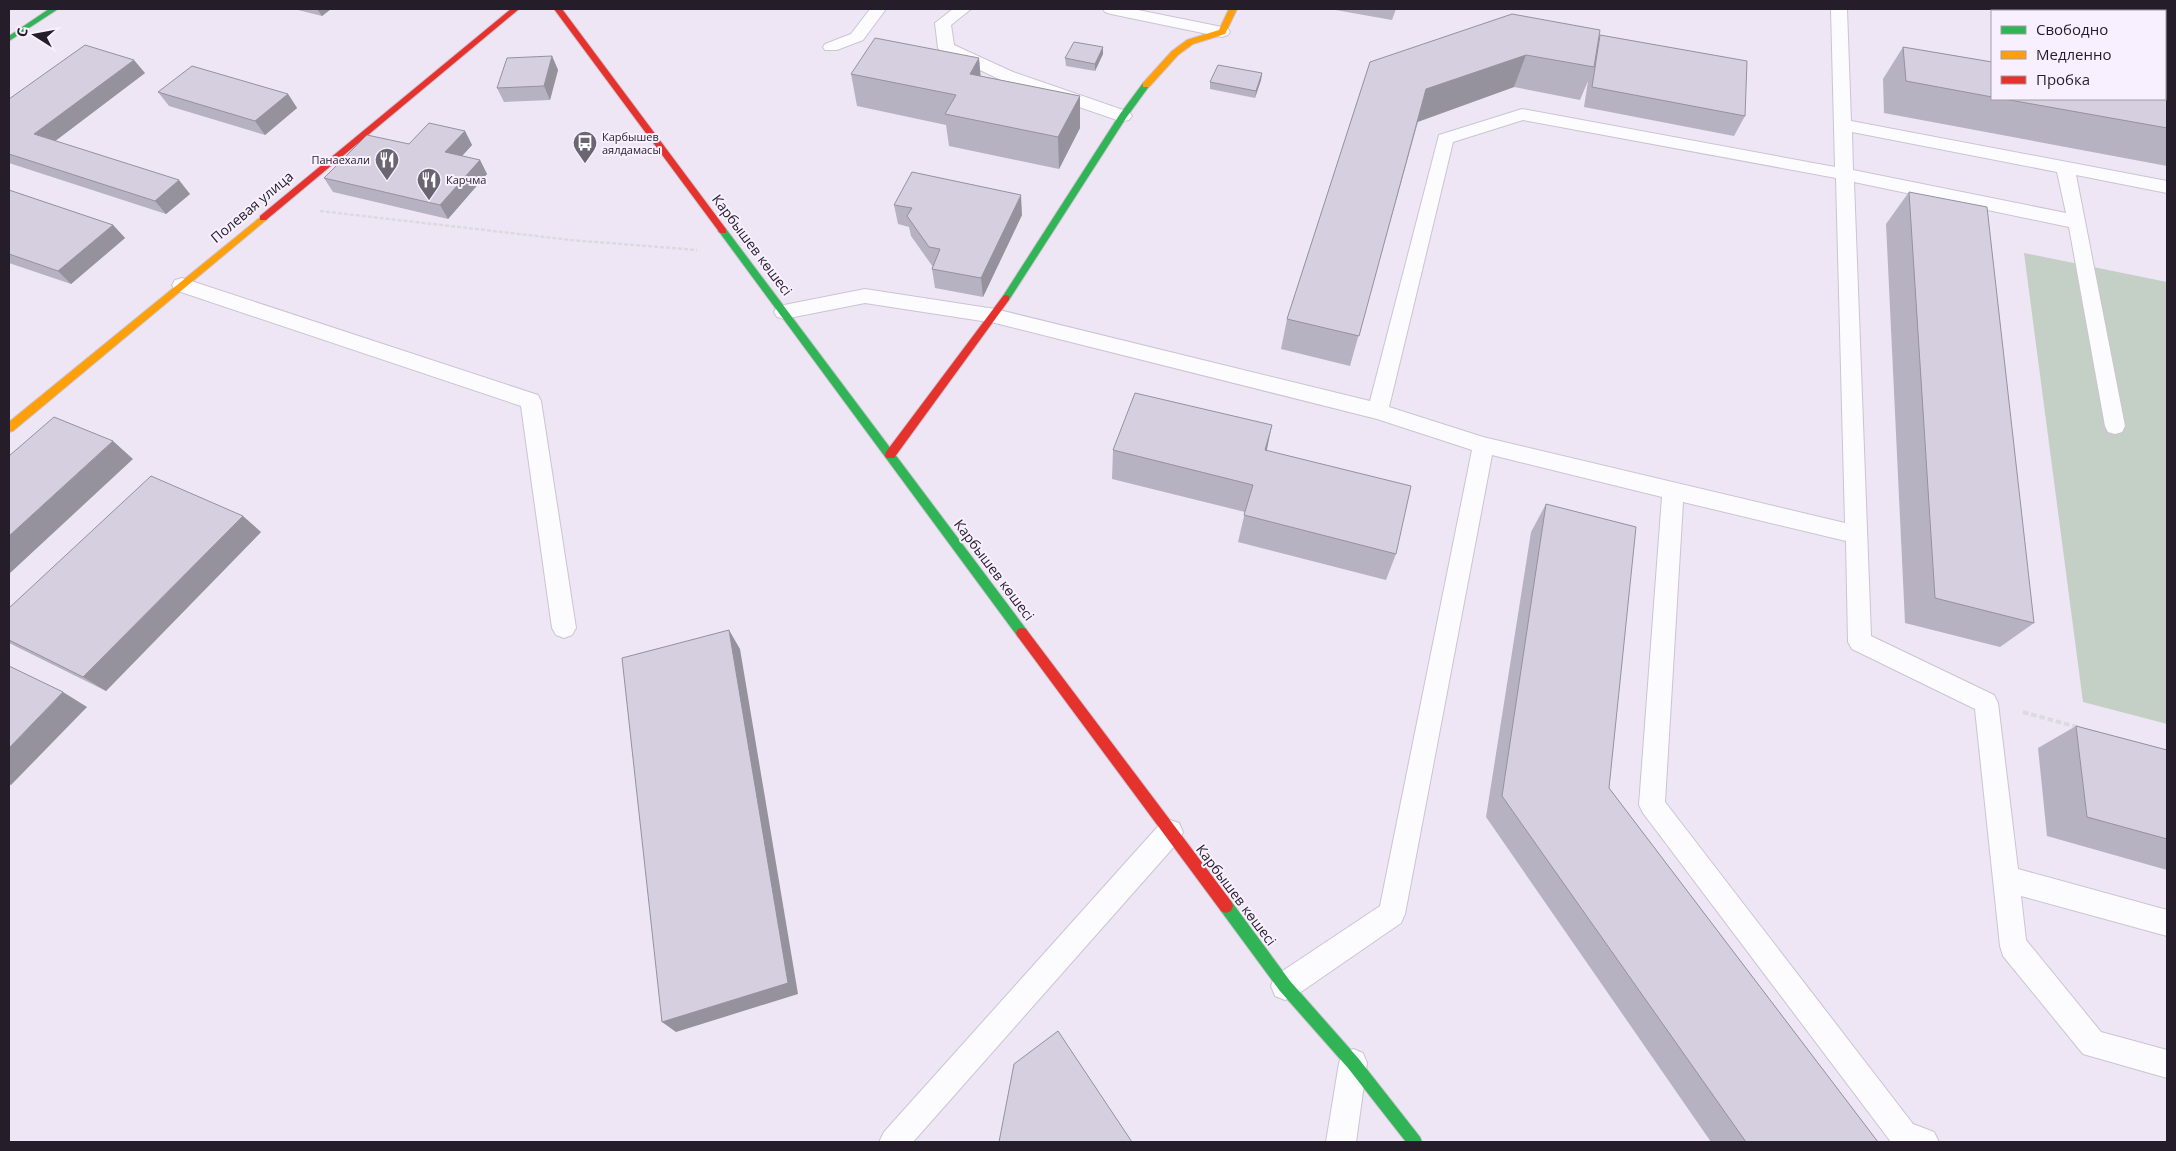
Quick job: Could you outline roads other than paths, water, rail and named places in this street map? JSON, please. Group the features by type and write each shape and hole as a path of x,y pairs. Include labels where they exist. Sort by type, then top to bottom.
{"street":[{"path":"9,38 54,9"},
{"name":"Полевая улица","path":"9,428 515,9"},
{"name":"Карбышев көшесі","path":"558,9 1285,986 1353,1063 1415,1142"},
{"path":"890,455 995,316 1123,116 1150,79 1175,53 1190,42 1222,32 1233,9"}],"lane":[{"path":"830,47 857,37 878,9"},
{"path":"963,9 943,24 946,48 1007,76 1123,116"},
{"path":"1112,9 1222,32"},
{"path":"1839,9 1860,642 1986,703 2013,946 2093,1044 2167,1064"},
{"path":"1378,411 1445,139 1522,114 1844,174 2077,222"},
{"path":"1842,125 2066,166 2167,187"},
{"path":"2066,166 2115,426"},
{"path":"182,285 532,401 564,628"},
{"path":"784,312 865,296 995,316 1378,411 1483,445 1856,535"},
{"path":"1285,986 1392,914 1483,445"},
{"path":"1674,491 1652,805 1904,1136 1924,1142"},
{"path":"894,1142 1170,832"},
{"path":"2005,879 2167,923"},
{"path":"1341,1142 1353,1063"}],"place":[{"name":"Карбышев аялдамасы","path":"585,164"},
{"name":"Панаехали","path":"387,181"},
{"name":"Карчма","path":"429,201"}]}
